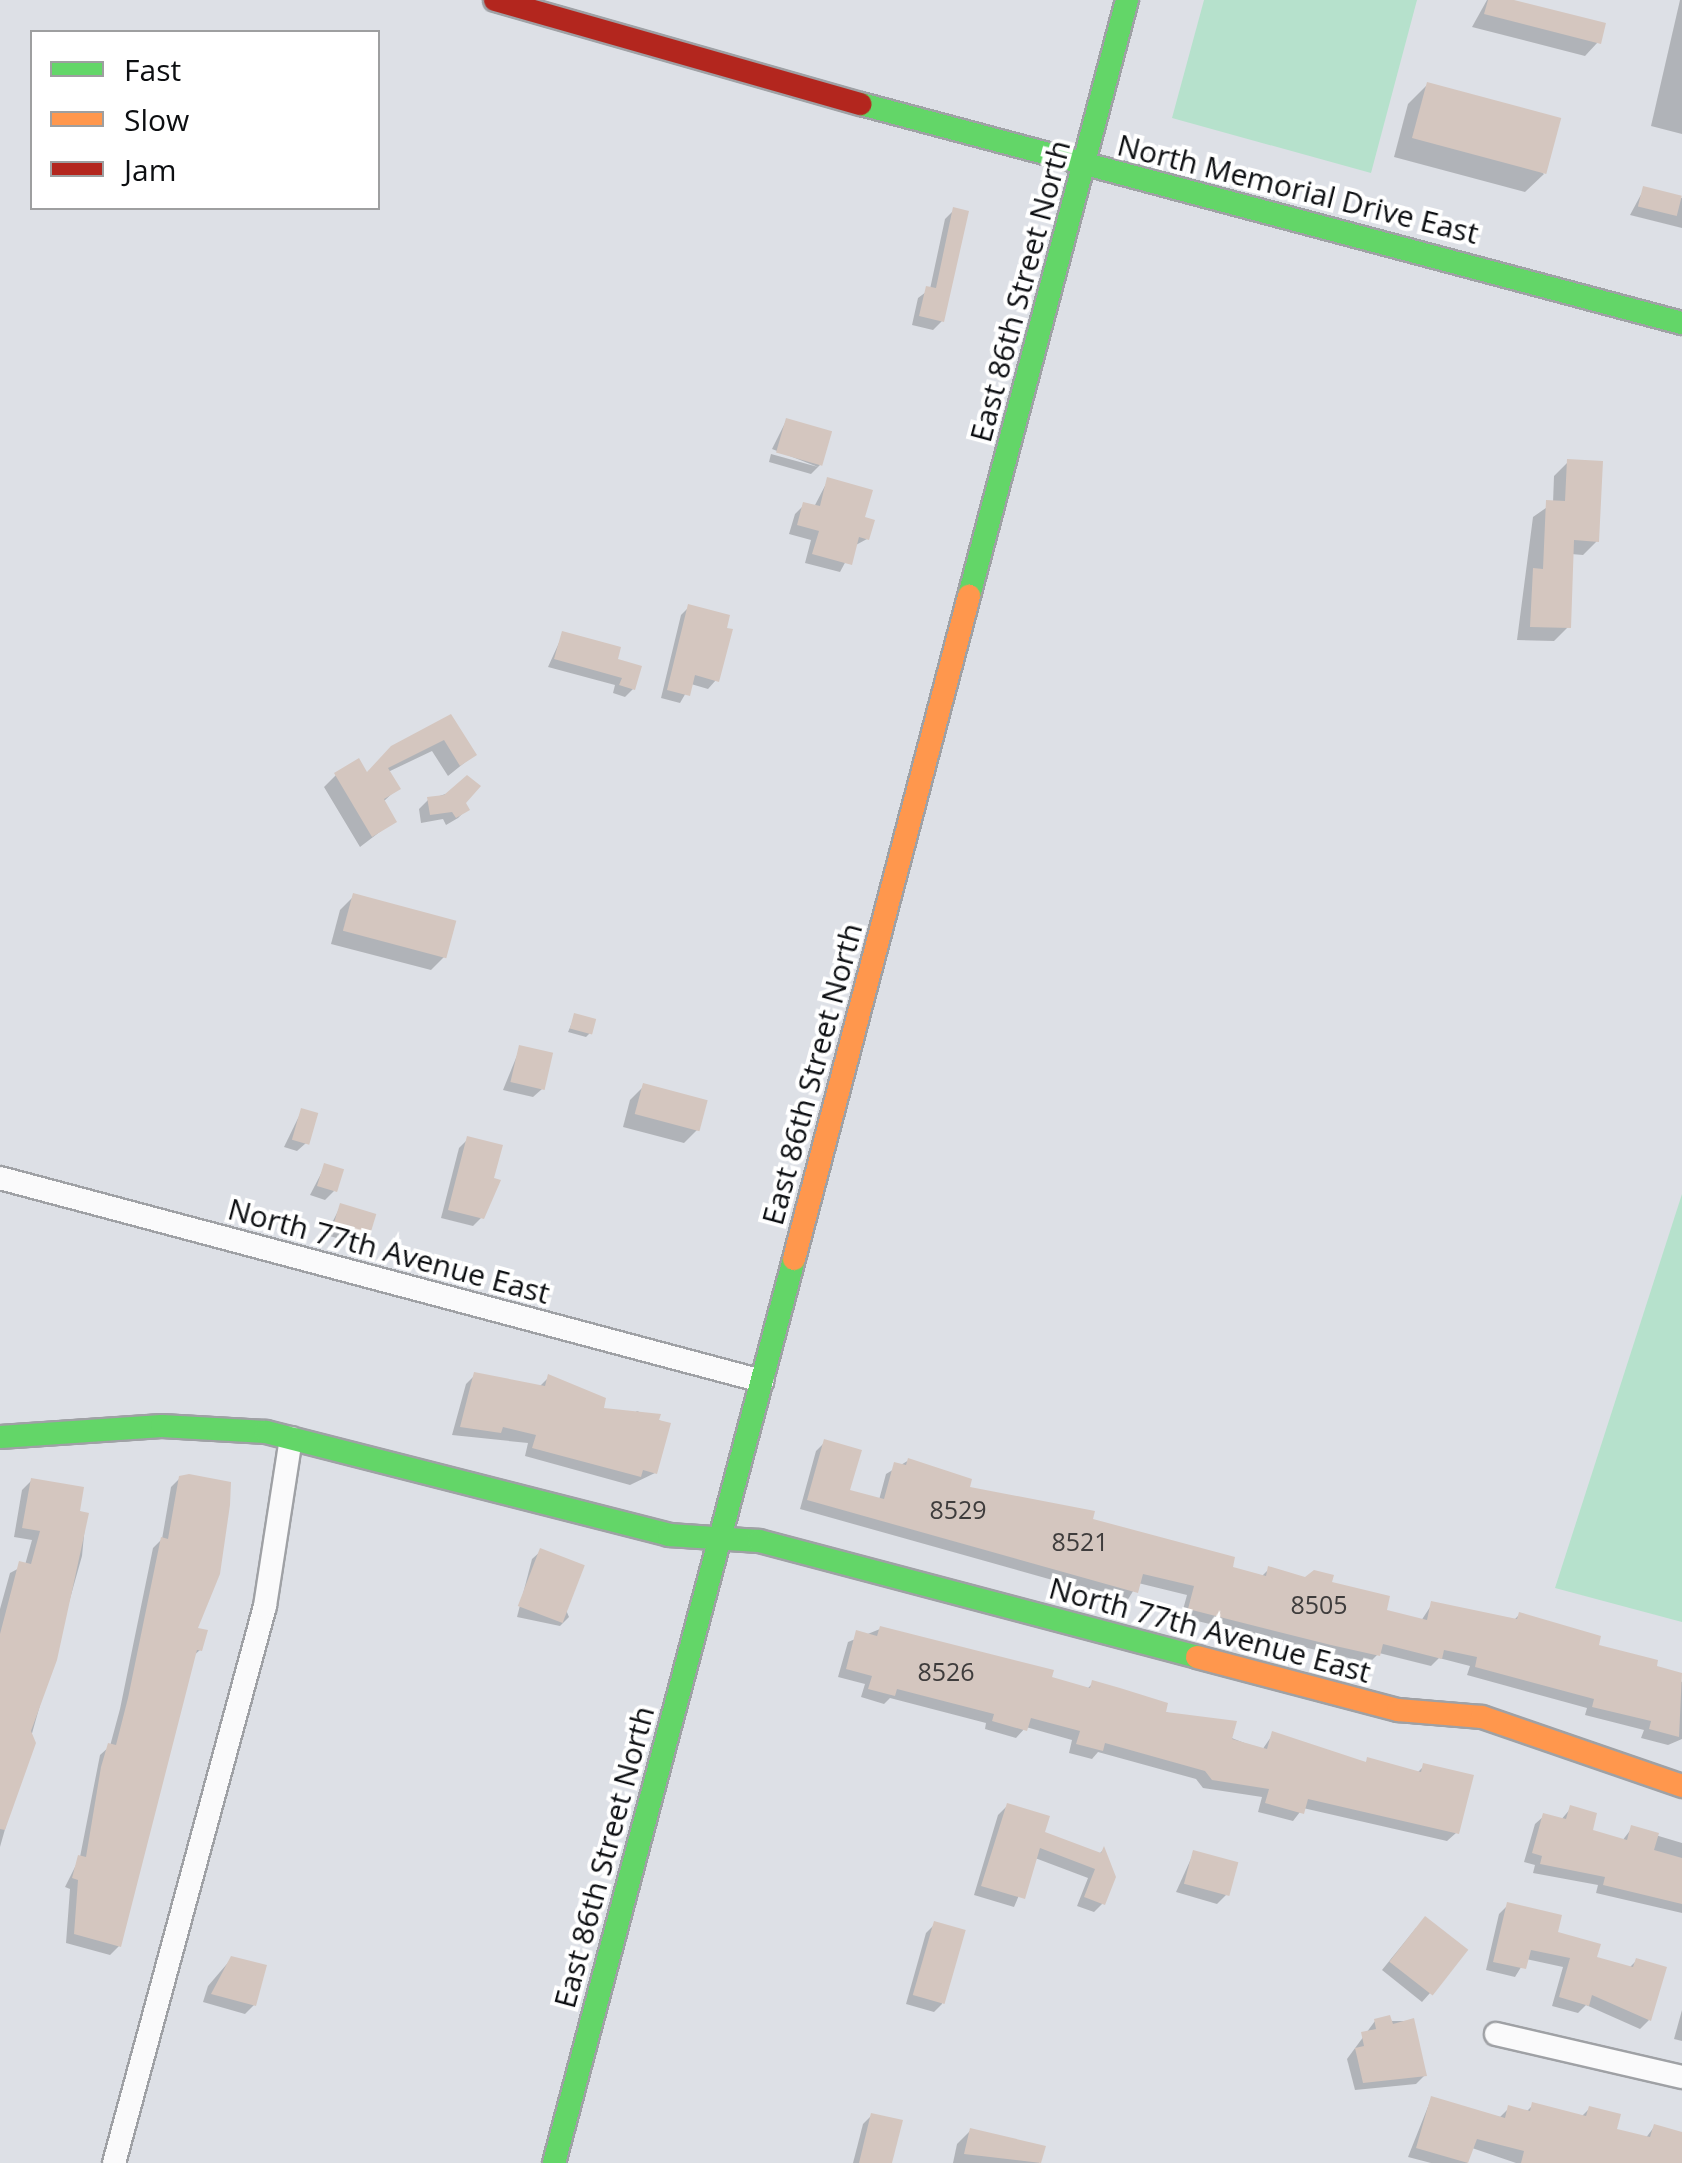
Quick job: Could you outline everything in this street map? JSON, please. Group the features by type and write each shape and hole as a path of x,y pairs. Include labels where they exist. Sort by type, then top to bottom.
{"street":[{"name":"North Memorial Drive East","path":"494,0 1083,165 1333,226 1682,323"},
{"name":"East 86th Street North","path":"554,2163 1128,0"},
{"name":"North 77th Avenue East","path":"0,1178 762,1381"},
{"name":"North 77th Avenue East","path":"0,1437 216,1426 291,1438 669,1535 759,1541 1398,1710 1482,1717 1682,1786"},
{"path":"114,2163 264,1606 291,1438"},
{"path":"1496,2034 1682,2077"}],"green space":[{"path":"1204,0 1417,0 1371,173 1172,118"},
{"path":"1682,1194 1682,1622 1555,1588"}],"building":[{"path":"1488,0 1514,0 1606,23 1601,44 1484,14"},
{"path":"1427,82 1561,118 1546,174 1412,138"},
{"path":"1643,186 1682,196 1677,216 1638,206"},
{"path":"953,207 969,211 944,322 919,316 926,286 936,288"},
{"path":"786,418 832,431 822,466 776,453"},
{"path":"1567,459 1603,461 1599,542 1574,540 1571,628 1530,627 1533,568 1543,569 1546,500 1565,501"},
{"path":"827,477 873,490 865,517 875,520 869,540 859,537 852,565 812,554 819,531 797,525 803,502 820,506"},
{"path":"688,604 730,615 727,628 733,629 719,682 695,675 690,696 667,690"},
{"path":"562,631 621,647 618,659 642,666 635,690 619,685 622,678 554,659"},
{"path":"451,714 477,755 460,766 444,740 388,768 401,789 384,799 397,822 372,837 334,773 359,758 367,772 391,746"},
{"path":"467,775 481,786 466,803 470,810 456,818 452,812 430,815 427,797 444,795"},
{"path":"353,893 456,921 446,958 343,931"},
{"path":"574,1013 596,1019 592,1034 570,1028"},
{"path":"519,1045 553,1053 545,1090 510,1082"},
{"path":"643,1083 708,1100 699,1131 635,1114"},
{"path":"301,1108 318,1113 309,1145 292,1140"},
{"path":"467,1136 503,1145 494,1178 501,1180 484,1219 448,1210"},
{"path":"324,1163 344,1169 337,1192 317,1186"},
{"path":"340,1203 376,1214 369,1237 333,1226"},
{"path":"474,1372 545,1386 548,1374 606,1398 604,1408 661,1414 659,1420 671,1423 657,1474 643,1470 641,1477 532,1448 536,1435 503,1427 501,1433 460,1427"},
{"path":"824,1439 862,1450 850,1490 884,1499 894,1462 906,1465 908,1458 972,1479 970,1487 1095,1511 1093,1519 1235,1557 1233,1567 1266,1576 1268,1566 1305,1577 1314,1570 1334,1575 1332,1582 1390,1596 1387,1610 1427,1620 1431,1601 1517,1619 1519,1612 1601,1636 1599,1645 1658,1660 1657,1666 1682,1673 1679,1737 1649,1729 1651,1721 1592,1707 1594,1699 1475,1667 1477,1657 1444,1650 1442,1659 1383,1644 1380,1656 1331,1645 1188,1609 1194,1586 1143,1574 1138,1593 807,1500"},
{"path":"189,1474 231,1482 230,1505 220,1574 198,1628 208,1630 202,1651 197,1650 121,1947 74,1934 78,1880 72,1878 78,1855 86,1857 108,1743 116,1745 161,1537 168,1539 179,1476"},
{"path":"31,1478 84,1487 80,1511 89,1513 57,1660 31,1731 36,1743 5,1830 0,1829 0,1634 19,1561 31,1564 40,1531 22,1528"},
{"path":"540,1548 585,1565 563,1623 518,1606"},
{"path":"880,1626 1054,1670 1052,1677 1090,1688 1092,1680 1120,1688 1168,1703 1166,1712 1237,1721 1232,1739 1267,1749 1272,1731 1366,1762 1367,1757 1421,1772 1423,1763 1474,1775 1459,1834 1308,1799 1304,1814 1265,1803 1269,1789 1212,1780 1205,1771 1105,1743 1103,1751 1076,1744 1080,1731 1031,1718 1027,1731 992,1721 994,1714 897,1689 895,1696 868,1689 872,1676 846,1669 856,1630 877,1636"},
{"path":"1007,1803 1050,1816 1045,1832 1101,1853 1104,1846 1116,1877 1105,1905 1084,1897 1095,1869 1040,1848 1025,1899 981,1886"},
{"path":"1570,1805 1597,1813 1593,1830 1627,1840 1631,1825 1659,1833 1654,1850 1682,1858 1682,1904 1603,1885 1605,1877 1540,1864 1542,1856 1532,1853 1543,1813 1566,1819"},
{"path":"1193,1850 1238,1862 1229,1896 1184,1884"},
{"path":"1507,1902 1562,1915 1558,1932 1601,1944 1597,1957 1633,1967 1636,1958 1667,1967 1651,2021 1592,1995 1589,2006 1559,1997 1570,1958 1531,1950 1526,1969 1493,1962"},
{"path":"1425,1916 1468,1950 1433,1996 1389,1962"},
{"path":"934,1921 966,1930 944,2004 913,1995"},
{"path":"231,1956 267,1965 256,2006 211,1994"},
{"path":"1390,2015 1393,2024 1414,2018 1427,2076 1363,2083 1355,2048 1364,2046 1361,2032 1376,2029 1374,2019"},
{"path":"1431,2096 1505,2118 1508,2105 1530,2111 1532,2102 1586,2116 1589,2106 1621,2114 1617,2129 1650,2137 1654,2124 1682,2132 1682,2163 1521,2163 1524,2151 1477,2139 1468,2163 1416,2148"},
{"path":"871,2113 903,2120 892,2163 859,2163"},
{"path":"970,2128 1046,2146 1041,2163 964,2154"}],"traffic: fast":[{"path":"969,596 1127,0"},
{"path":"861,104 1682,323"},
{"path":"554,2163 794,1259"},
{"path":"0,1437 162,1426 266,1432 669,1535 759,1541 1197,1657"}],"traffic: slow":[{"path":"794,1259 969,596"},
{"path":"1197,1657 1398,1710 1482,1717 1682,1786"}],"traffic: jam":[{"path":"495,0 861,104"}]}
